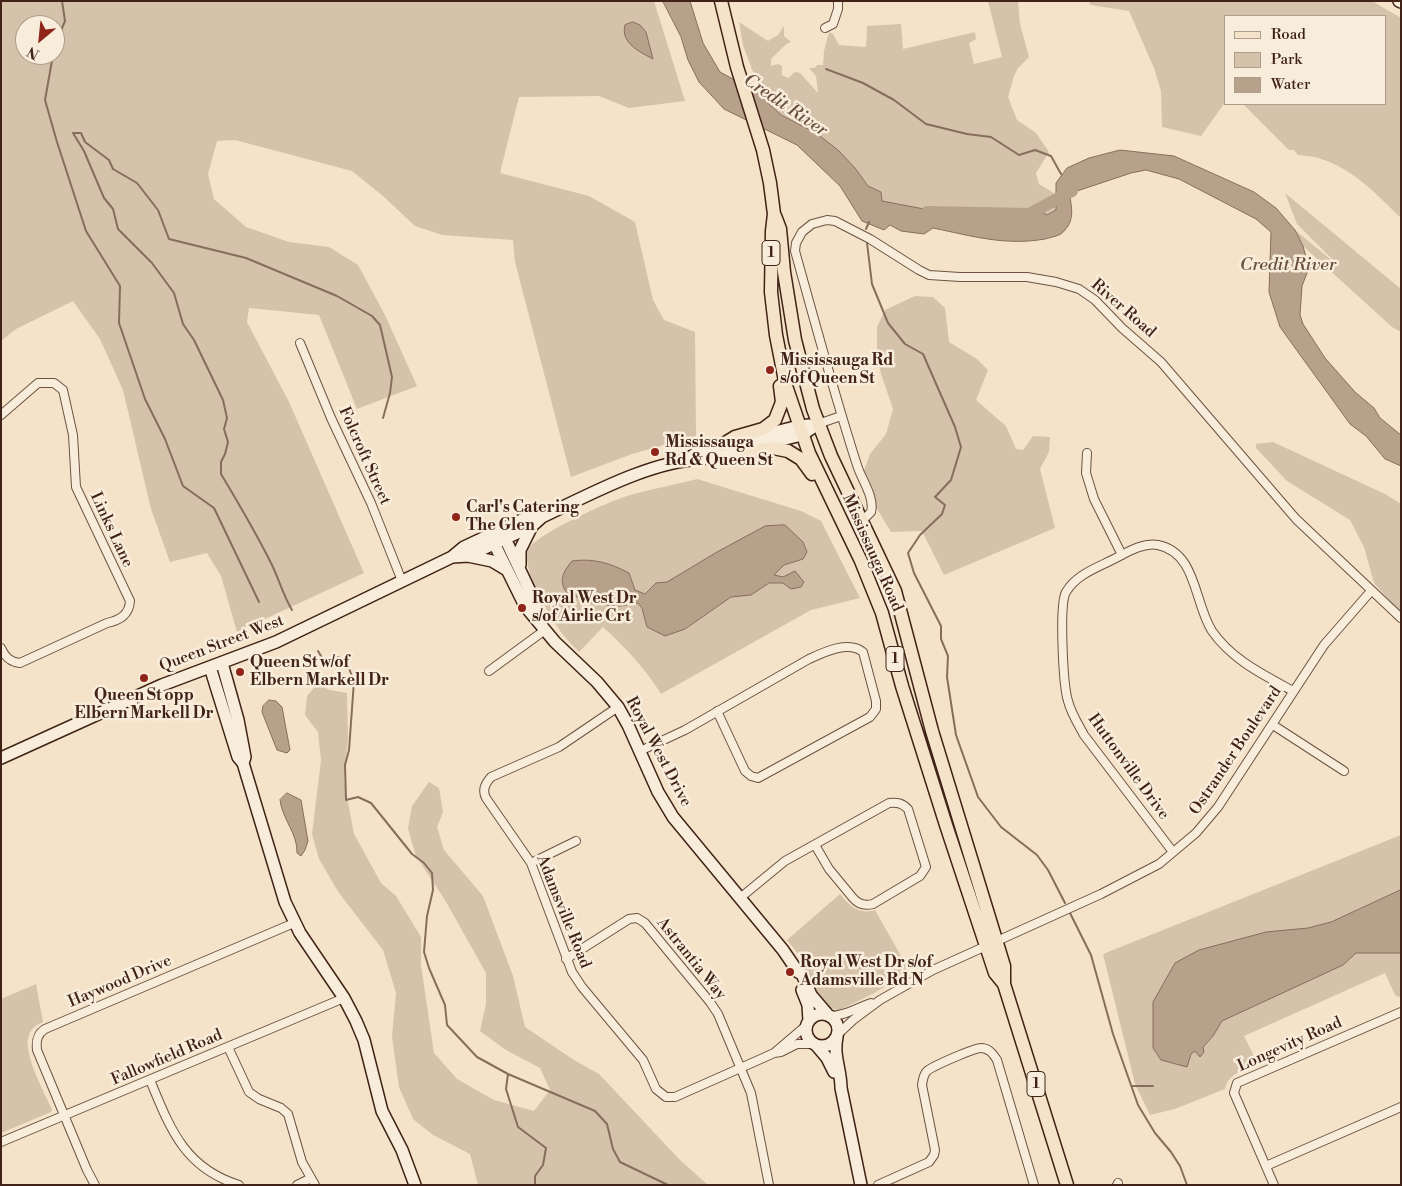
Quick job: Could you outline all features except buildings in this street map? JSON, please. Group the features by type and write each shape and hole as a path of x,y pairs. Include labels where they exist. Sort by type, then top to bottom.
{"main road":[{"name":"Mississauga Road","path":"721,1 737,67 763,150 770,183 774,214 771,260 773,317 786,386 800,430 830,498 861,561 882,613 902,686 946,825 991,942"},
{"name":"Mississauga Road","path":"774,214 780,229 784,272 802,373 818,424 831,456 867,516 895,591 991,942 995,972 1004,984 1067,1185"},
{"path":"773,317 780,328 803,415 818,424"},
{"path":"722,445 735,437 767,427 778,414 782,395 772,346 776,335"},
{"path":"740,450 754,451 773,448 788,451 808,466 823,496 830,498"}],"street":[{"path":"825,28 833,24 838,9 838,1"},
{"name":"River Road","path":"867,516 870,498 858,469 841,416 795,251 798,237 806,228 812,224 827,220 835,221 870,239 919,270 929,274 960,277 1027,278 1056,282 1079,289 1095,300 1122,328 1161,362 1296,519 1401,618"},
{"name":"Folcroft Street","path":"300,343 331,418 371,503 402,581"},
{"name":"Links Lane","path":"1,415 38,383 54,383 64,390 73,435 76,487 130,601 130,609 118,620 108,622 20,663 6,657 1,648"},
{"path":"818,424 841,416"},
{"name":"Queen Street West","path":"686,460 702,459 740,450 818,424"},
{"name":"Queen Street West","path":"1,758 162,685 276,642 452,557 464,547 532,526 542,517 602,488 686,460 700,451 800,430"},
{"path":"1087,453 1086,473 1094,499 1122,555"},
{"name":"Queen Street West","path":"452,557 468,556 528,517 542,517"},
{"path":"520,570 520,550 532,526"},
{"name":"Royal West Drive","path":"498,537 507,570 526,606 570,657 597,682 618,707 658,792 672,817 786,954 798,972 802,974 816,1001 829,1016"},
{"name":"Royal West Drive","path":"498,537 520,570 535,602 542,626"},
{"name":"Huttonville Drive","path":"1173,852 1084,735 1075,720 1068,700 1064,675 1063,606 1066,593 1079,577 1142,546 1157,544 1172,550 1184,560 1212,631 1233,654 1255,670 1294,691"},
{"path":"468,556 492,561 507,570"},
{"name":"Ostrander Boulevard","path":"991,942 1101,894 1159,864 1196,833 1218,807 1324,645 1371,590"},
{"path":"488,671 519,650 542,626"},
{"path":"640,751 685,730 717,711 816,656 848,647 853,647 863,652 876,701 876,710 870,717 758,778 751,776 745,771 717,711"},
{"path":"216,665 238,757 243,763 281,890 294,923 344,998 362,1034 382,1111 402,1150 415,1185"},
{"name":"Adamsville Road","path":"618,707 564,743 491,777 486,783 484,790 486,798 531,863 572,972 644,1060 656,1089 662,1095 670,1098 741,1069 774,1053 808,1022"},
{"path":"1273,725 1344,772"},
{"path":"740,898 780,865 815,845 889,803 897,802 908,809 926,867 920,876 873,904 865,905 853,898 830,869 815,845"},
{"path":"531,863 576,841"},
{"name":"Astrantia Way","path":"566,959 629,919 633,917 641,920 715,1008 752,1098 770,1185"},
{"name":"Haywood Drive","path":"64,1116 37,1050 38,1037 42,1031 294,923"},
{"path":"815,1044 825,1046 830,1044 852,1020 880,1000 933,970 991,942"},
{"name":"Royal West Drive","path":"798,972 797,978 808,1005 808,1022"},
{"name":"Fallowfield Road","path":"1,1142 344,998"},
{"path":"841,1088 827,1058 807,1035 808,1022 816,1016 839,1016 880,1000"},
{"name":"Longevity Road","path":"1274,1185 1234,1093 1237,1083 1401,1012"},
{"path":"829,1016 836,1022 838,1027 835,1055 841,1076 841,1088 861,1185"},
{"name":"Adamsville Road","path":"774,1053 782,1052 797,1044 815,1044"},
{"path":"228,1047 249,1092 259,1099 282,1108 288,1114 302,1162 313,1181 298,1185"},
{"path":"878,1185 924,1165 932,1159 935,1150 922,1085 923,1079 929,1069 976,1048 988,1050 993,1053 997,1060 1034,1185"},
{"path":"150,1080 170,1127 183,1148 199,1164 212,1173 239,1185"},
{"path":"1266,1166 1401,1107"},
{"path":"64,1116 95,1185"}],"green space":[{"path":"1,1 654,1 685,101 629,108 599,96 519,97 500,173 589,196 635,222 653,300 664,320 695,332 696,436 632,454 571,477 515,262 513,240 442,235 415,226 383,196 352,171 235,140 217,141 208,174 214,199 246,227 289,242 329,247 358,265 385,315 417,386 357,409 319,315 249,308 247,322 289,402 364,573 237,632 221,576 207,553 170,562 151,509 123,390 100,339 73,301 16,329 1,341"},
{"path":"988,1 1018,1 1020,24 1029,57 1018,68 1008,97 1017,120 1036,133 1049,152 1036,173 1039,184 1057,195 1056,210 1047,215 1042,212 1022,214 985,209 961,216 882,201 881,192 868,186 855,168 816,133 781,115 763,99 743,45 739,22 768,41 778,35 784,26 784,36 791,42 771,59 771,66 778,64 782,66 782,75 788,78 795,72 800,73 818,93 816,76 809,68 823,65 824,51 829,32 833,34 839,45 866,47 867,26 901,24 903,49 975,32 976,39 969,43 974,64 1002,57"},
{"path":"1088,1 1372,1 1401,18 1401,218 1374,192 1344,169 1333,163 1318,158 1298,155 1294,150 1289,150 1244,105 1387,105 1387,15 1224,15 1224,104 1201,136 1162,127 1161,91 1154,68 1129,11 1091,5"},
{"path":"1285,193 1401,289 1401,332 1392,327 1303,246 1295,230 1340,267 1297,224"},
{"path":"915,296 933,297 945,308 949,342 977,359 988,370 976,400 1006,426 1016,449 1023,450 1033,436 1050,437 1049,452 1040,469 1055,528 944,575 922,531 891,532 877,509 863,473 870,454 886,434 893,409 881,374 877,354 877,327 885,310"},
{"path":"1273,442 1385,494 1401,504 1401,613 1374,583 1364,547 1350,520 1287,481 1256,448 1256,444"},
{"path":"697,479 801,511 821,521 860,598 811,610 661,694 635,659 603,627 579,652 570,643 553,619 536,589 528,567 528,550 533,544 557,528 605,504 636,494"},
{"path":"317,684 330,690 347,693 348,738 344,781 354,834 381,883 396,896 421,937 421,965 434,1053 457,1079 494,1100 534,1111 550,1090 540,1068 506,1050 480,1031 486,1004 486,973 445,900 416,856 408,829 412,806 429,782 439,788 443,812 437,827 444,850 483,896 513,976 525,1027 574,1060 599,1074 680,1160 708,1185 478,1185 470,1154 433,1135 413,1119 399,1087 392,1037 396,993 383,950 339,893 319,859 312,834 321,760 318,732 305,715 307,696"},
{"path":"1401,835 1401,998 1395,995 1385,973 1244,1036 1258,1064 1242,1070 1229,1079 1225,1089 1175,1109 1150,1115 1135,1084 1103,954"},
{"path":"840,894 847,902 859,910 875,910 910,972 840,1010 825,1004 820,998 801,959 787,940"},
{"path":"36,984 43,1022 34,1027 30,1033 29,1051 39,1083 52,1109 51,1112 1,1133 1,999"}],"water":[{"name":"Credit River","path":"663,1 690,1 703,43 720,72 755,91 781,115 816,133 838,150 855,168 868,186 881,192 882,201 961,216 985,209 1022,214 1042,212 1047,215 1056,210 1056,183 1067,168 1089,158 1120,150 1174,156 1254,192 1276,208 1295,230 1303,246 1307,261 1307,273 1302,286 1300,315 1303,324 1325,358 1355,392 1374,408 1380,418 1401,435 1401,466 1385,459 1366,436 1350,424 1280,327 1269,292 1271,232 1256,219 1179,179 1146,170 1131,173 1074,192 1070,197 1072,214 1068,226 1061,234 1045,239 1002,241 933,228 924,234 901,231 890,225 884,230 862,221 840,186 797,145 724,109 699,82 688,60 681,37"},
{"path":"633,22 640,25 646,32 653,59 632,46 625,37 625,25"},
{"path":"785,525 803,542 807,552 803,559 784,565 774,575 783,577 795,571 804,582 801,587 791,589 783,583 769,583 751,595 731,597 685,629 665,636 647,627 642,608 638,603 620,606 595,604 567,593 564,589 562,581 566,569 572,561 580,560 608,564 629,573 635,590 645,594 656,583 667,582 765,526"},
{"path":"269,700 276,701 282,707 290,750 287,753 277,750 262,712 263,706"},
{"path":"287,793 301,800 308,841 301,856 297,853 293,833 281,807 280,800"},
{"path":"1401,890 1401,953 1356,953 1343,965 1222,1021 1213,1036 1203,1047 1204,1052 1200,1057 1195,1051 1191,1054 1187,1067 1161,1060 1153,1048 1153,1002 1175,963 1199,950 1266,932 1308,928 1331,922"}],"waterway":[{"path":"62,1 64,15"},
{"path":"51,65 45,100 86,231 120,286 119,323 145,399 165,439 183,486 214,508 259,602"},
{"path":"826,69 863,83 894,100 926,124 967,134 991,137 1019,155 1035,150 1051,156 1061,174"},
{"path":"73,133 84,151 104,198 113,209 118,229 152,263 174,293 183,324 194,340 223,400 227,418 224,429 228,442 221,462 221,474 274,569 292,610"},
{"path":"74,133 81,133 85,142 109,160 113,169 137,183 158,210 169,239 246,258 337,296 372,316 380,325 392,377 383,418"},
{"name":"Credit River","path":"927,212 1029,214 1072,191"},
{"path":"866,229 869,222"},
{"path":"867,243 872,284 888,323 905,344 923,354 955,427 961,447 951,480 935,497 945,505 942,514 920,535 908,553 914,573 941,626 941,639 948,656 947,677 956,735 978,797 1001,827 1037,855 1048,870 1065,903"},
{"path":"318,651 324,661 338,657 346,661 354,681 349,750 345,765 346,800 358,797 371,803 412,854 424,863 432,873 433,890 427,916 424,952 445,1005 447,1025 477,1057 508,1074 595,1111 607,1124 613,1149 620,1162 668,1185"},
{"path":"1070,913 1091,955 1113,1034 1138,1105 1155,1133 1180,1166 1187,1185"},
{"path":"508,1074 506,1089 518,1127 546,1148 543,1165 535,1176 535,1185"},
{"path":"1132,1086 1153,1086"}],"place":[{"name":"Mississauga Rd s/of Queen St","path":"770,370"},
{"name":"Mississauga Rd & Queen St","path":"655,452"},
{"name":"Carl's Catering The Glen","path":"456,517"},
{"name":"Royal West Dr s/of Airlie Crt","path":"522,608"},
{"name":"Queen St w/of Elbern Markell Dr","path":"240,672"},
{"name":"Queen St opp Elbern Markell Dr","path":"144,678"},
{"name":"Royal West Dr s/of Adamsville Rd N","path":"790,972"}]}
